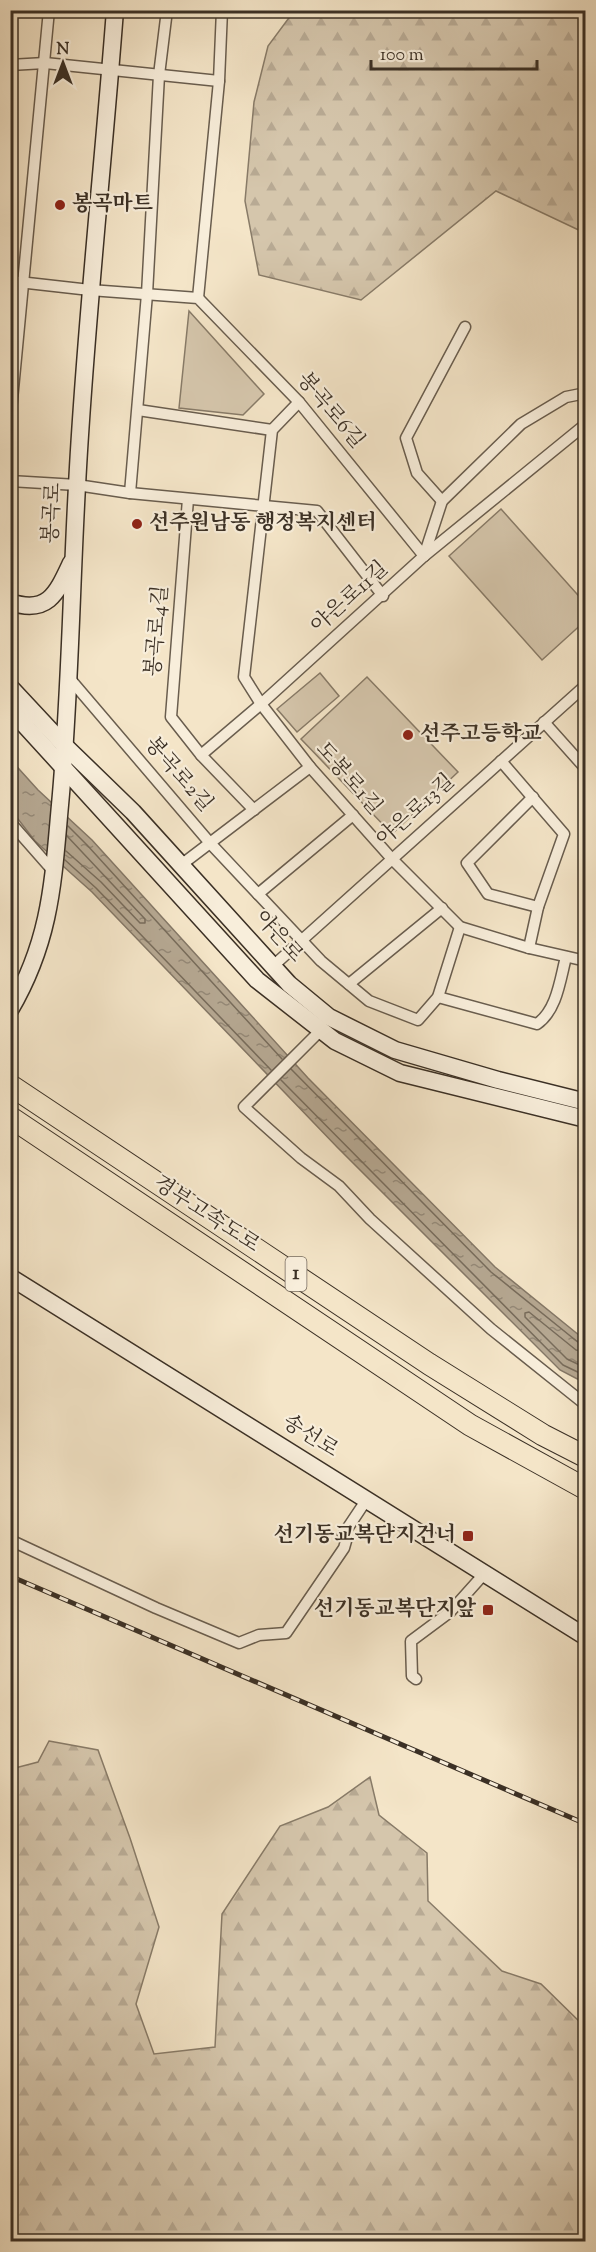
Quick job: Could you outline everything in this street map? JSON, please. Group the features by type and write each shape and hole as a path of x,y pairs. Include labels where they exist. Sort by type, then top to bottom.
{"highway":[{"name":"경부고속도로","path":"10,1085 429,1364 543,1435 585,1457"},
{"name":"경부고속도로","path":"10,1117 460,1419 585,1489"}],"street":[{"path":"10,421 49,10"},
{"name":"봉곡로","path":"10,1010 22,989 45,931 54,872 66,747 77,485 90,290 115,10"},
{"path":"130,493 147,294 159,75 167,10"},
{"path":"10,281 90,290 198,297 219,81 222,10"},
{"path":"14,65 45,63 219,81"},
{"name":"봉곡로6길","path":"198,297 299,402 424,556"},
{"path":"441,501 417,473 406,438 465,327"},
{"path":"424,556 441,501 520,424 566,397 585,393"},
{"path":"261,704 244,677 272,430 299,402"},
{"path":"138,411 272,430"},
{"name":"야은로11길","path":"201,755 383,596 424,556 585,424"},
{"path":"10,481 77,485 130,493 317,511 383,596"},
{"name":"봉곡로4길","path":"188,499 171,717 201,755"},
{"path":"10,602 33,606 44,604 59,587 74,556"},
{"name":"봉곡로2길","path":"70,680 210,843 301,941 369,1001 418,1020 438,997 460,927"},
{"name":"야은로13길","path":"273,966 585,685"},
{"name":"야은로","path":"10,687 66,747 133,812 290,984 329,1017 395,1050 585,1102"},
{"name":"도봉로1길","path":"261,704 310,766 392,859 460,927 529,948 585,961"},
{"name":"야은로","path":"10,709 257,980 335,1041 400,1073 585,1119"},
{"path":"544,722 585,769"},
{"path":"201,755 254,810"},
{"path":"501,761 564,834 538,907 529,948"},
{"path":"182,865 310,766"},
{"path":"534,797 467,863 488,894 538,907"},
{"path":"258,894 353,815"},
{"path":"10,822 54,872"},
{"path":"349,984 442,908"},
{"path":"438,997 537,1024 546,1018 551,1010 566,957"},
{"path":"321,1030 244,1107 301,1158 339,1186 370,1219 491,1329 585,1405"},
{"name":"송선로","path":"10,1276 585,1637"},
{"path":"10,1540 156,1608 239,1643 259,1635 286,1634 344,1548 346,1541 343,1535 367,1499"},
{"path":"416,1679 412,1676 411,1641 450,1612 484,1574"}],"green space":[{"path":"294,11 585,11 585,233 496,191 361,300 259,275 245,201 254,102 268,46"},
{"path":"189,311 264,394 243,415 179,408"},
{"path":"501,509 585,603 585,621 542,660 449,556"},
{"path":"320,673 339,696 297,732 277,709"},
{"path":"367,677 458,772 392,834 301,739"},
{"path":"49,1741 98,1750 130,1838 159,1927 136,2004 154,2054 215,2047 222,1914 280,1826 328,1807 370,1777 379,1815 427,1853 428,1901 502,1971 541,1984 585,2027 585,2241 11,2241 11,1769 38,1762"}],"water":[{"path":"10,759 38,790 92,840 308,1078 495,1267 585,1340 585,1383 560,1370 337,1147 92,892 35,841 11,810"}],"railway":[{"path":"10,1576 586,1824"}],"place":[{"name":"봉곡마트","path":"60,205"},
{"name":"선주원남동 행정복지센터","path":"137,524"},
{"name":"선주고등학교","path":"408,735"},
{"name":"선기동교복단지건너","path":"468,1536"},
{"name":"선기동교복단지앞","path":"488,1610"}]}
